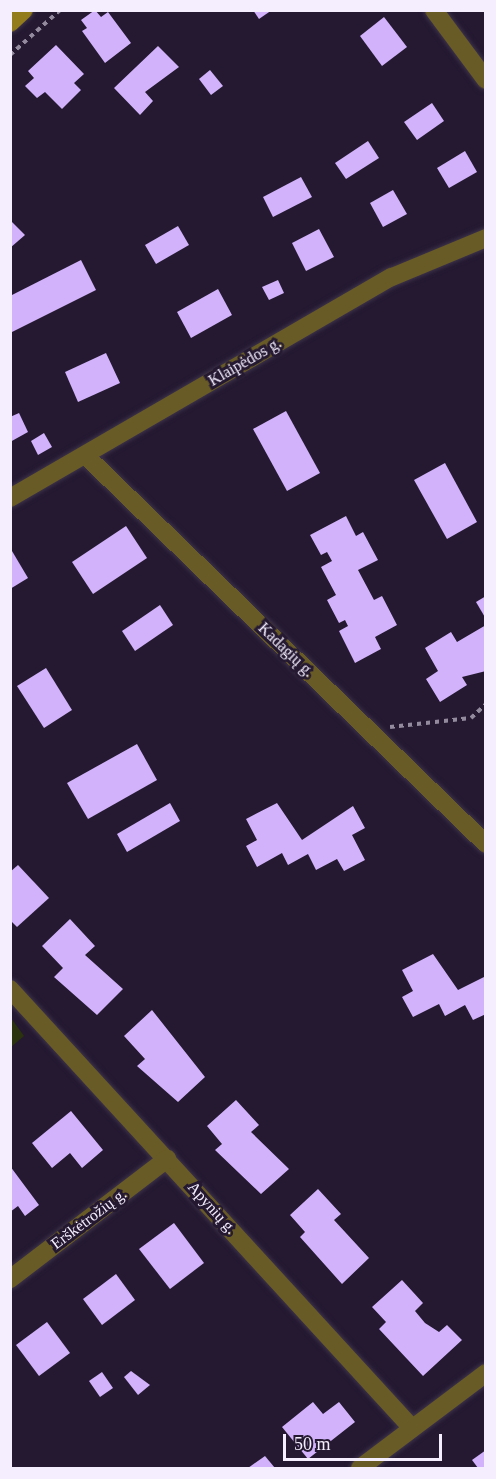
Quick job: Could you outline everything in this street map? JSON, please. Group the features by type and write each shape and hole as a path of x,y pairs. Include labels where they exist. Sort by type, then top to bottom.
{"main road":[{"path":"10,23 24,10"}],"street":[{"path":"434,10 486,80"},
{"name":"Klaipėdos g.","path":"10,498 392,277 486,238"},
{"name":"Kadagių g.","path":"86,456 486,844"},
{"name":"Apynių g.","path":"10,989 412,1428"},
{"name":"Erškėtrožių g.","path":"10,1279 167,1159"},
{"path":"360,1468 486,1373"}],"path":[{"path":"10,55 60,10"},
{"path":"368,729 471,718 486,704"}],"green space":[{"path":"11,1018 24,1036 11,1047"}],"building":[{"path":"95,10 101,17 108,12 131,43 105,63 82,31 87,28 81,20"},
{"path":"253,10 272,10 259,19"},
{"path":"384,17 407,47 382,66 360,36"},
{"path":"56,45 84,74 74,83 81,90 62,109 45,92 37,98 25,86 34,78 28,71"},
{"path":"158,46 179,67 145,92 153,101 140,115 114,88"},
{"path":"210,70 223,86 211,95 199,79"},
{"path":"432,103 444,121 417,140 404,122"},
{"path":"368,141 379,158 346,179 335,163"},
{"path":"465,151 477,172 449,188 437,168"},
{"path":"301,177 312,197 273,217 263,197"},
{"path":"393,190 407,214 383,227 370,203"},
{"path":"10,220 25,235 10,248"},
{"path":"178,226 189,245 156,264 145,245"},
{"path":"319,229 334,257 306,271 292,243"},
{"path":"81,260 96,290 10,333 10,296"},
{"path":"278,280 284,293 269,300 262,287"},
{"path":"218,289 232,315 191,338 177,312"},
{"path":"106,353 120,383 78,402 65,372"},
{"path":"286,411 320,473 287,491 253,429"},
{"path":"19,413 28,432 10,442 10,417"},
{"path":"44,433 52,447 38,455 31,441"},
{"path":"445,463 477,522 447,539 414,480"},
{"path":"346,516 356,536 363,532 378,560 358,570 374,600 382,596 397,625 375,637 381,649 355,663 339,631 348,626 345,620 339,623 327,600 336,595 321,567 332,561 327,552 321,555 310,535"},
{"path":"126,526 147,558 93,594 72,562"},
{"path":"12,551 28,578 10,589 10,552"},
{"path":"486,596 486,619 476,602"},
{"path":"160,605 173,625 135,651 122,631"},
{"path":"486,625 486,671 462,677 467,685 440,702 426,679 438,671 425,648 451,632 457,642"},
{"path":"46,668 72,710 44,728 17,686"},
{"path":"137,744 157,780 88,819 67,783"},
{"path":"170,803 180,821 127,852 117,834"},
{"path":"277,803 302,840 353,806 365,828 352,835 365,860 344,871 337,859 316,870 308,854 288,865 282,853 257,867 246,846 257,840 246,819"},
{"path":"18,865 49,898 17,927 10,920 10,872"},
{"path":"70,919 95,946 85,955 123,989 97,1015 54,977 63,968 42,946"},
{"path":"433,954 458,990 486,976 486,1014 473,1020 465,1005 445,1016 439,1004 413,1017 402,997 413,991 402,970"},
{"path":"152,1010 205,1077 178,1102 137,1066 145,1059 124,1036"},
{"path":"236,1100 259,1125 251,1132 289,1169 261,1194 215,1150 222,1144 207,1126"},
{"path":"71,1111 103,1150 82,1168 70,1153 52,1168 32,1143"},
{"path":"10,1166 39,1205 25,1216 18,1206 10,1212"},
{"path":"318,1189 341,1214 334,1220 369,1258 342,1284 300,1237 305,1232 290,1215"},
{"path":"174,1223 204,1263 170,1289 139,1249"},
{"path":"116,1274 135,1300 102,1325 83,1299"},
{"path":"402,1280 423,1303 415,1311 425,1323 439,1332 447,1325 462,1340 423,1376 379,1329 386,1322 372,1307"},
{"path":"47,1322 70,1353 39,1376 16,1345"},
{"path":"131,1371 150,1385 138,1395 124,1377"},
{"path":"102,1372 113,1388 100,1397 89,1381"},
{"path":"313,1402 323,1414 339,1402 355,1422 308,1459 282,1427"},
{"path":"486,1450 486,1468 478,1468 472,1460"},
{"path":"265,1456 275,1468 248,1468"}]}
